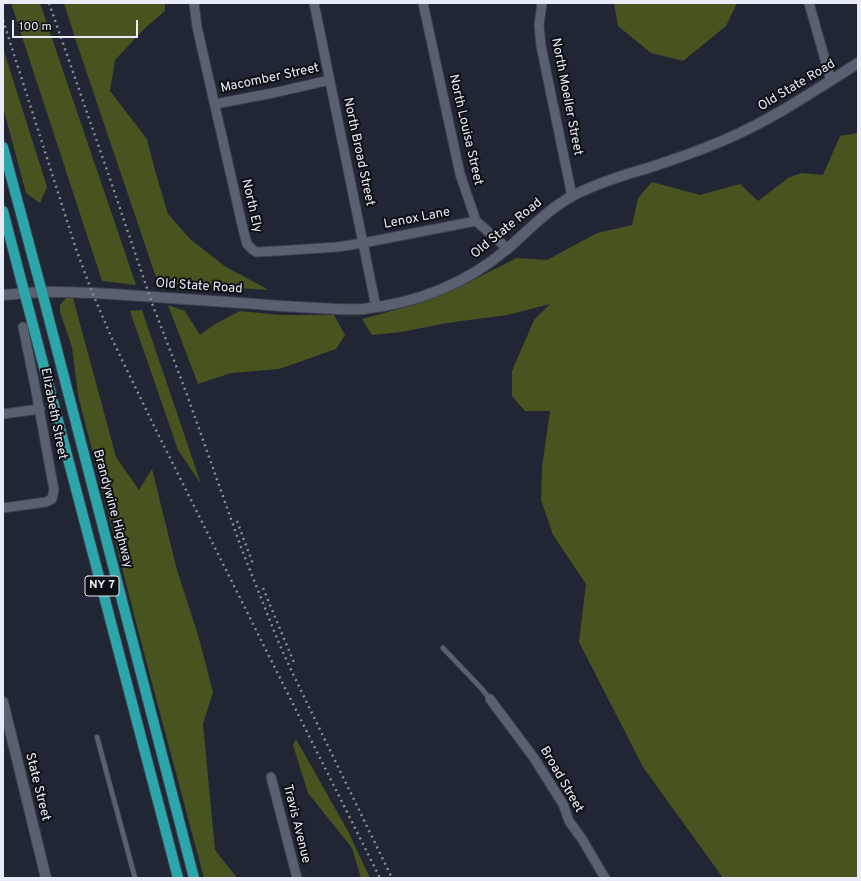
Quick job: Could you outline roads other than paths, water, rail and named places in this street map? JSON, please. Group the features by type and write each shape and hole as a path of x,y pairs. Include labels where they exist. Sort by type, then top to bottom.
{"main road":[{"name":"Brandywine Highway","path":"3,147 194,878"},
{"name":"NY 7","path":"3,211 178,878"}],"street":[{"path":"194,3 197,27 215,104"},
{"name":"North Broad Street","path":"314,3 376,307"},
{"name":"North Louisa Street","path":"423,3 460,174 476,221"},
{"name":"North Moeller Street","path":"542,3 539,25 541,46 572,196"},
{"path":"809,3 831,81"},
{"name":"Old State Road","path":"3,295 42,292 92,292 344,310 376,307 407,301 439,291 476,272 508,248 552,210 572,196 612,179 723,141 760,123 831,81 858,63"},
{"name":"Macomber Street","path":"215,104 330,80"},
{"name":"North Ely","path":"215,104 243,229 247,244 253,250 256,252 277,251 337,247 363,243"},
{"path":"476,221 508,248"},
{"name":"Lenox Lane","path":"363,243 476,221"},
{"name":"Elizabeth Street","path":"3,508 46,502 52,499 54,490 40,409 23,327"},
{"path":"3,414 40,409"},
{"name":"Broad Street","path":"490,699 537,763 563,804 569,821 582,839 605,878"},
{"name":"State Street","path":"3,702 6,725 46,878"},
{"name":"Travis Avenue","path":"271,777 297,878"}],"lane":[{"path":"444,648 490,699"},
{"path":"97,737 135,878"}],"railway":[{"path":"49,3 152,303 186,392 242,550 292,672 392,878"},
{"path":"3,20 76,249 92,292 113,341 380,878"},
{"path":"237,521 253,564"},
{"path":"263,588 295,665"}]}
